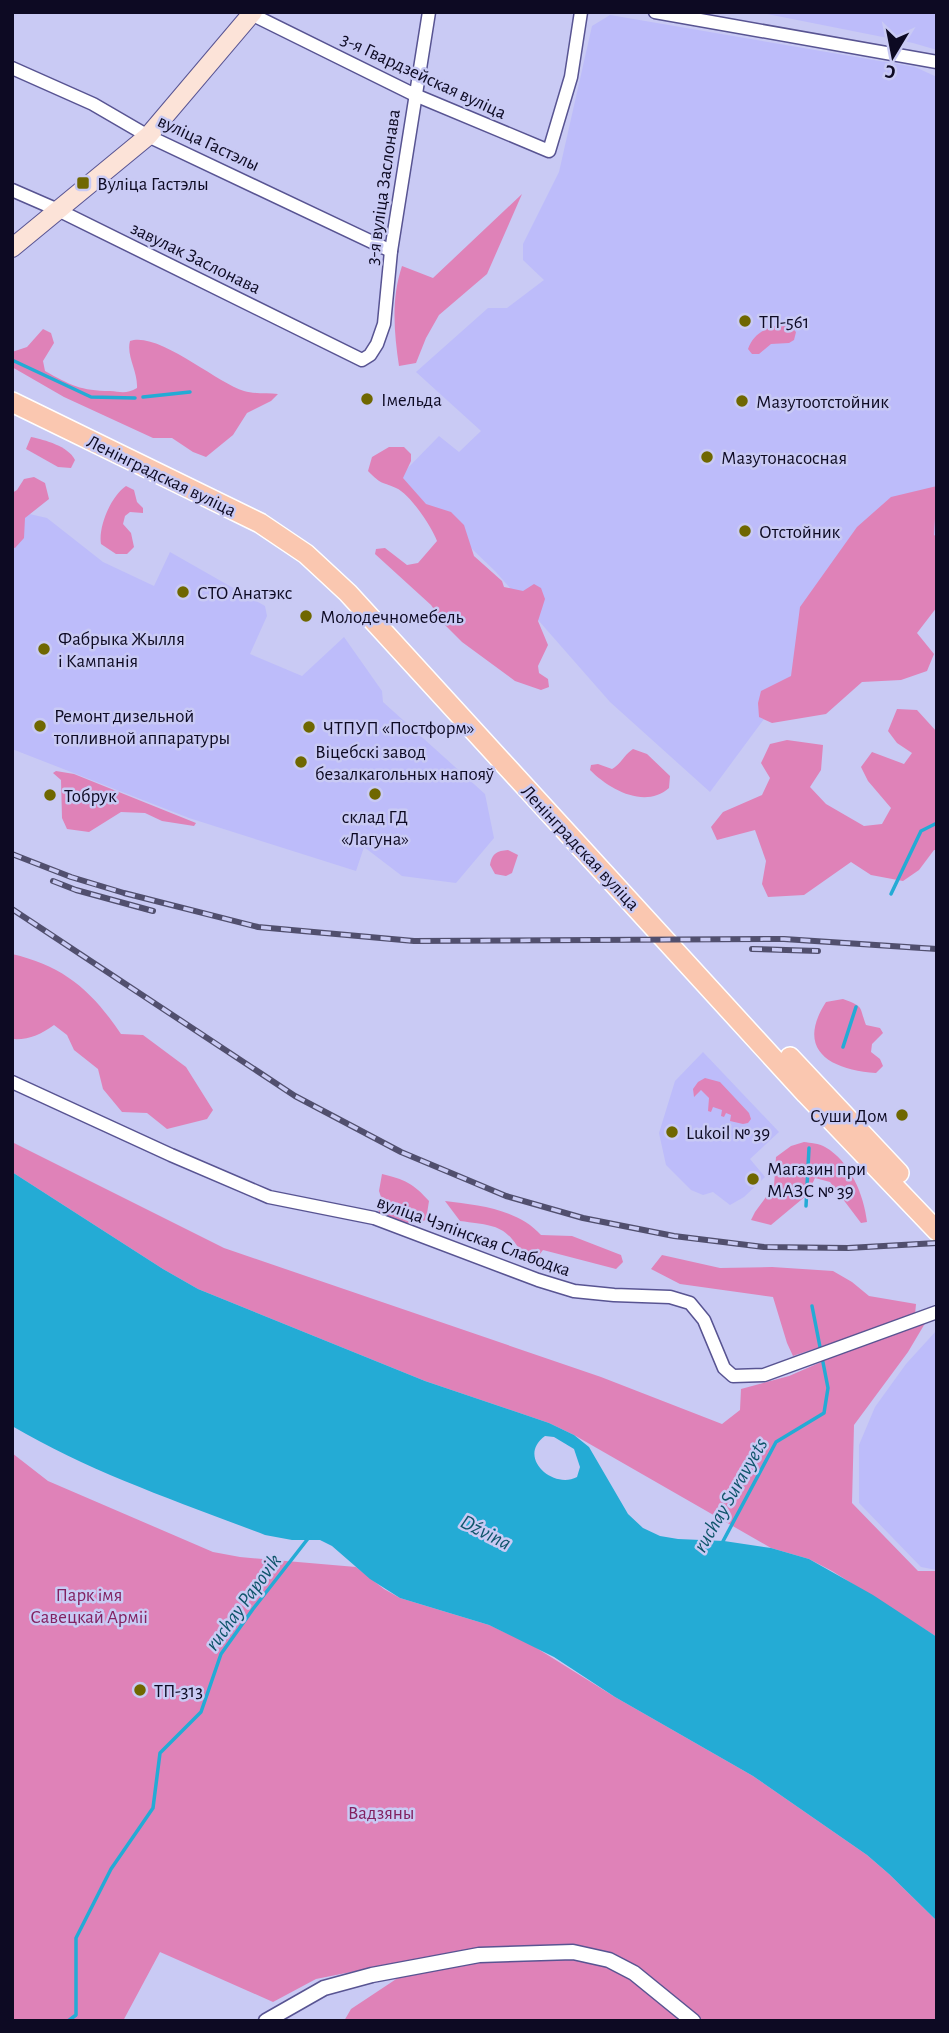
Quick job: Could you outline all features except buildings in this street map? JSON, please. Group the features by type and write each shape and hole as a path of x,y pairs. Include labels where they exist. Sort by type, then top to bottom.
{"main road":[{"path":"12,248 132,151 250,13"},
{"name":"Ленінградская вуліца","path":"12,388 133,454 312,543 356,585 701,962 805,1083 937,1215"},
{"name":"Ленінградская вуліца","path":"12,402 133,454"},
{"name":"Ленінградская вуліца","path":"855,1135 937,1231"}],"street":[{"name":"3-я вуліца Заслонава","path":"362,360 370,355 377,344 384,324 391,251 429,12"},
{"name":"3-я Гвардзейская вуліца","path":"250,13 415,95 548,151 571,78 581,12"},
{"path":"655,12 937,62"},
{"name":"вуліца Гастэлы","path":"12,68 93,104 148,135 391,251"},
{"name":"завулак Заслонава","path":"12,190 58,210 362,360"},
{"name":"вуліца Чэпінская Слабодка","path":"12,1082 269,1197 374,1218 574,1291 614,1296 670,1297 690,1303 704,1320 724,1368 733,1376 764,1375 937,1312"},
{"path":"266,2021 324,1988 372,1975 479,1955 573,1952 609,1960 634,1973 693,2021"}],"shaded area":[{"path":"757,12 937,12 937,50 913,43"},
{"path":"610,15 915,67 937,77 937,547 770,711 710,792 610,702 495,571 398,478 439,436 459,452 481,431 416,372 488,308 507,308 544,280 523,260 523,244 559,172 592,26"},
{"path":"12,510 47,518 103,562 154,586 170,552 265,606 267,616 250,654 302,676 344,637 382,691 383,702 485,794 494,838 456,883 402,876 364,847 356,871 189,818 12,749"},
{"path":"703,1052 779,1132 750,1159 765,1177 744,1197 730,1205 713,1192 703,1195 691,1190 666,1165 659,1133 675,1081"},
{"path":"937,1330 937,1570 921,1567 859,1503 859,1445 875,1407 906,1364"}],"green space":[{"path":"522,194 487,274 439,315 416,363 399,366 394,316 402,266 433,278"},
{"path":"780,324 796,332 794,340 771,344 759,354 752,354 748,349 757,335"},
{"path":"43,329 51,333 54,343 43,361 45,371 83,388 124,392 137,388 129,347 130,341 142,340 171,350 244,391 278,394 271,401 247,413 233,435 206,457 172,438 153,438 64,397 12,367 12,352 27,347"},
{"path":"31,437 62,447 75,460 71,468 58,467 26,449"},
{"path":"389,447 404,447 411,454 411,461 403,478 426,504 451,512 464,525 474,556 502,581 504,587 523,591 534,584 541,588 545,599 538,621 548,645 538,666 539,673 548,679 549,687 541,690 515,681 462,642 445,625 431,605 375,554 376,549 385,548 407,565 418,563 437,541 426,520 408,497 402,491 379,481 368,471 372,457"},
{"path":"34,477 45,483 49,499 25,518 24,538 15,548 12,547 12,493 24,479"},
{"path":"126,486 134,490 143,513 130,512 125,516 123,524 131,533 134,547 127,554 116,554 101,544 102,529 111,504"},
{"path":"937,486 934,535 937,537 937,607 917,633 934,654 927,671 901,680 862,682 826,714 772,723 759,717 761,691 791,676 800,607 857,527 891,497"},
{"path":"897,709 917,710 937,732 937,850 934,850 919,870 903,881 871,875 851,862 804,895 768,897 762,884 766,861 755,830 717,840 711,827 723,812 762,795 770,778 761,763 770,744 787,740 823,745 821,770 810,787 826,804 864,826 882,824 891,808 868,781 861,767 872,752 904,764 912,753 897,743 888,731"},
{"path":"633,749 647,754 670,776 669,788 660,794 639,797 617,790 590,770 591,765 598,764 612,769"},
{"path":"56,771 74,774 196,823 194,826 162,821 145,813 121,812 89,832 67,829 62,818 61,780 53,773"},
{"path":"508,850 518,855 512,873 506,876 495,874 490,865 492,858 498,852"},
{"path":"12,954 62,973 99,1005 121,1034 143,1035 186,1067 213,1110 207,1119 167,1129 147,1113 122,1112 103,1089 98,1069 74,1050 67,1035 54,1025 34,1036 12,1039"},
{"path":"843,999 860,1008 866,1025 880,1028 883,1033 872,1044 871,1052 880,1059 883,1066 876,1073 859,1071 832,1062 816,1045 814,1033 817,1019 826,1002"},
{"path":"705,1078 720,1082 749,1113 751,1119 748,1123 730,1121 731,1115 726,1113 724,1117 721,1116 722,1110 713,1107 711,1112 708,1111 709,1098 701,1090 694,1097 693,1089"},
{"path":"12,1142 224,1248 601,1377 722,1424 740,1410 741,1389 789,1376 927,1320 908,1352 854,1425 852,1503 918,1571 937,1571 937,1637 832,1571 809,1559 771,1548 549,1423 425,1381 198,1289 12,1172"},
{"path":"804,1142 823,1146 842,1161 859,1190 867,1222 861,1223 830,1182 815,1178 807,1195 771,1225 751,1220 774,1186 776,1157 791,1146"},
{"path":"382,1174 408,1183 424,1195 429,1201 426,1220 408,1225 382,1218 378,1209 383,1203 379,1191"},
{"path":"445,1201 509,1214 532,1226 541,1235 572,1236 621,1255 623,1262 616,1269 543,1250 536,1259 525,1260 506,1233 492,1226 460,1221"},
{"path":"662,1255 720,1268 772,1267 833,1271 869,1296 916,1304 915,1315 793,1356 773,1297 680,1284 651,1269"},
{"path":"12,1453 48,1481 213,1552 240,1557 356,1567 400,1598 489,1625 530,1644 615,1697 753,1776 867,1855 937,1921 937,2021 344,2021 351,2009 431,1956 316,1979 273,2002 160,1952 123,2021 12,2020"}],"water":[{"name":"Dźvina","path":"12,1172 198,1289 425,1381 549,1423 574,1435 589,1447 628,1514 643,1528 660,1536 771,1548 809,1559 873,1595 937,1637 937,1921 867,1855 753,1776 615,1697 554,1657 489,1625 400,1598 370,1579 332,1546 320,1540 292,1540 265,1535 105,1472 12,1426","holes":["545,1436 554,1437 574,1449 580,1467 577,1477 558,1479 541,1469 536,1462 534,1453 537,1444"]}],"waterway":[{"path":"12,360 91,397 135,398"},
{"path":"143,397 190,392"},
{"name":"ruchay Suravyets","path":"891,894 921,831 937,823"},
{"name":"ruchay Suravyets","path":"843,1047 856,1007"},
{"name":"ruchay Suravyets","path":"806,1206 809,1148"},
{"name":"ruchay Suravyets","path":"721,1545 776,1442 824,1413 828,1388 812,1306"},
{"name":"ruchay Papovik","path":"68,2021 76,2015 76,1938 111,1869 153,1808 160,1753 201,1712 221,1654 310,1536"}],"railway":[{"path":"12,854 71,877 124,893 258,927 414,941 784,939 937,949"},
{"path":"53,881 153,911"},
{"path":"12,909 295,1096 401,1152 506,1196 583,1218 674,1236 764,1247 848,1248 937,1243"},
{"path":"752,949 818,951"}],"place":[{"name":"Вуліца Гастэлы","path":"83,183"},
{"name":"ТП-561","path":"745,321"},
{"name":"Імельда","path":"367,399"},
{"name":"Мазутоотстойник","path":"742,401"},
{"name":"Мазутонасосная","path":"707,457"},
{"name":"Отстойник","path":"745,531"},
{"name":"СТО Анатэкс","path":"183,592"},
{"name":"Молодечномебель","path":"306,616"},
{"name":"Фабрыка Жылля і Кампанія","path":"44,649"},
{"name":"Ремонт дизельной топливной аппаратуры","path":"40,726"},
{"name":"ЧТПУП «Постформ»","path":"309,727"},
{"name":"Віцебскі завод безалкагольных напояў","path":"301,762"},
{"name":"склад ГД «Лагуна»","path":"375,794"},
{"name":"Тобрук","path":"50,795"},
{"name":"Суши Дом","path":"902,1115"},
{"name":"Lukoil № 39","path":"672,1132"},
{"name":"Магазин при МАЗС № 39","path":"753,1179"},
{"name":"ТП-313","path":"140,1690"}],"park label":[{"name":"Парк імя Савецкай Арміі","path":"89,1605"},
{"name":"Вадзяны","path":"381,1812"}]}
